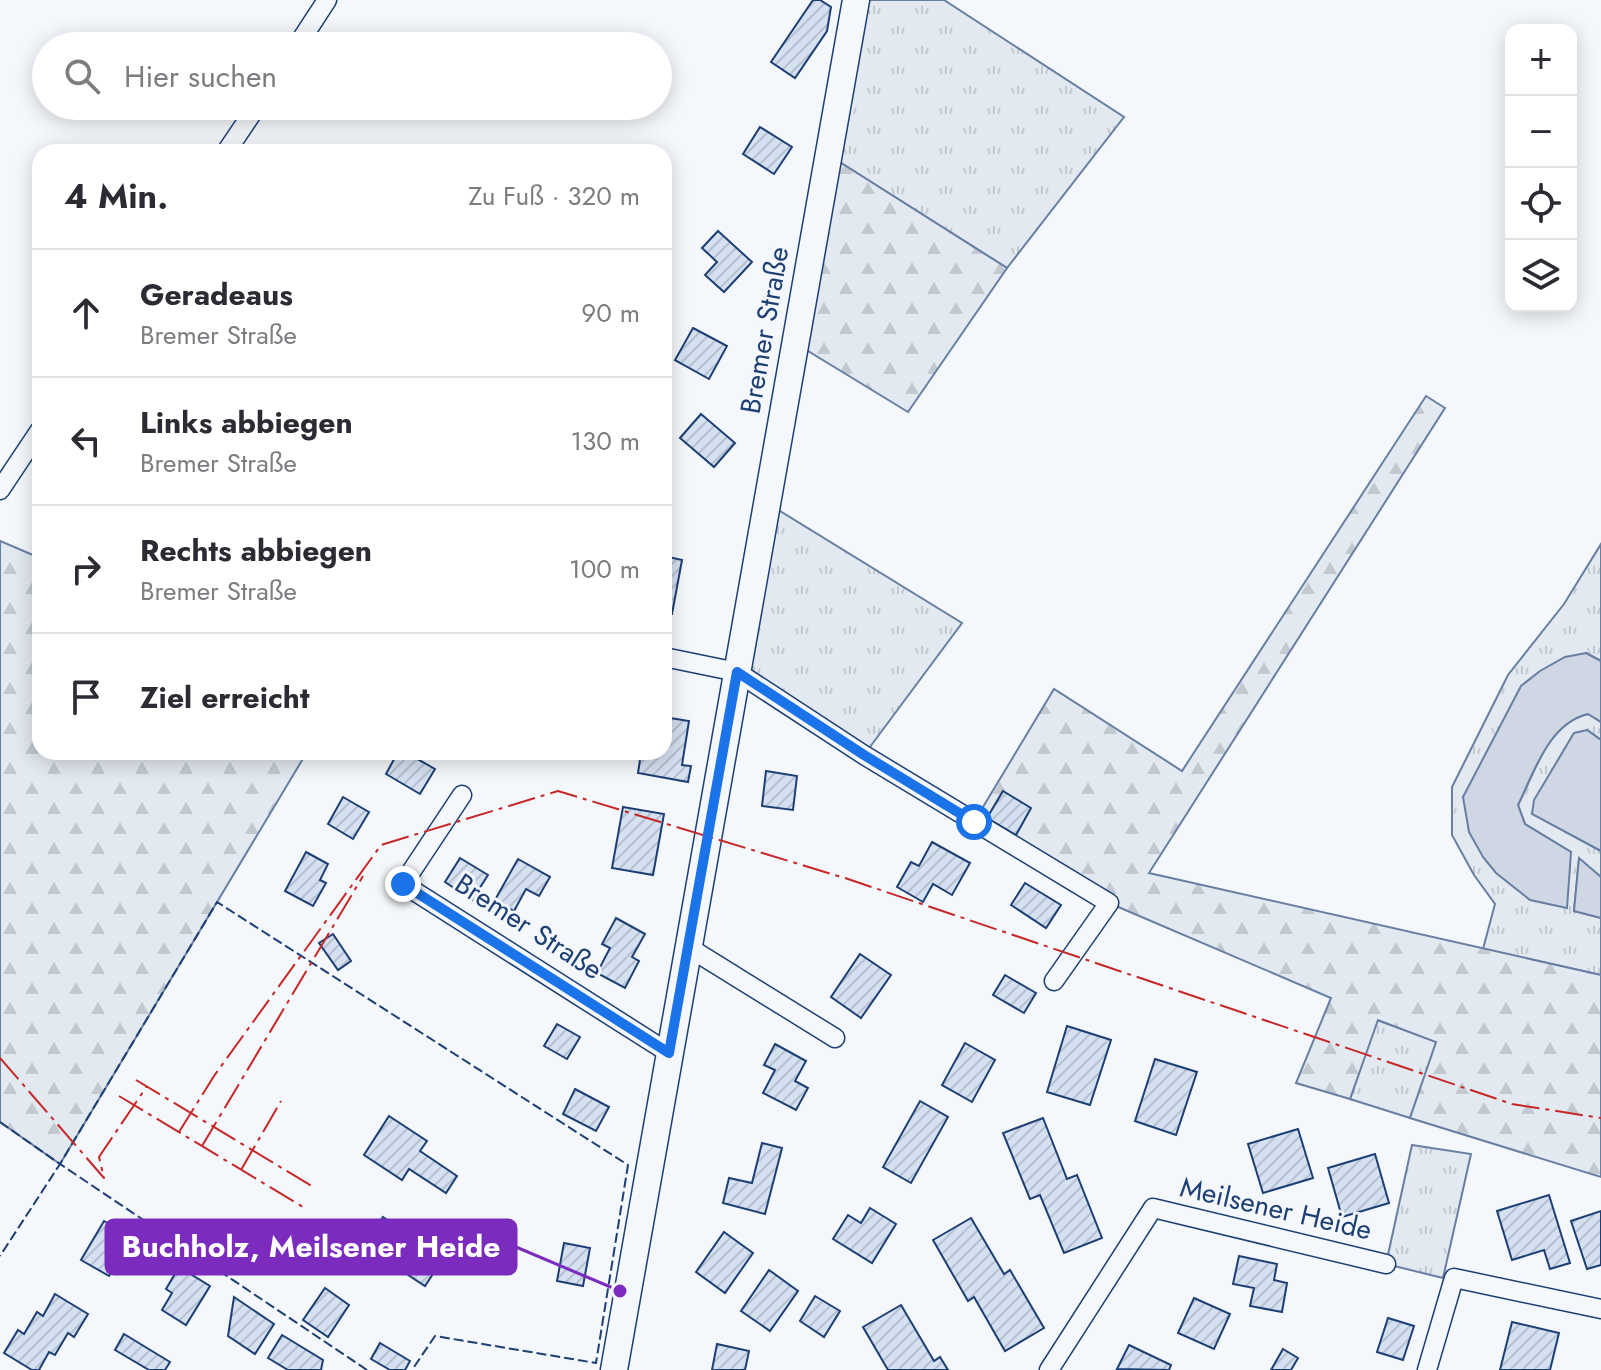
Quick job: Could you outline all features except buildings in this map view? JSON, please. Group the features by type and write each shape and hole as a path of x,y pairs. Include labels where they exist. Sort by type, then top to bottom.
{"street":[{"path":"306,32 327,0"},
{"name":"Bremer Straße","path":"614,1370 856,0"},
{"path":"231,144 248,120"},
{"path":"0,490 32,442"},
{"path":"672,659 737,672 864,755 1109,903 1054,981"},
{"name":"Bremer Straße","path":"462,795 403,884 669,1053"},
{"path":"688,947 835,1038"},
{"name":"Meilsener Heide","path":"1049,1370 1153,1208 1386,1264"},
{"path":"1427,1370 1454,1278 1601,1309"}],"green space":[{"path":"856,0 944,0 1124,117 1007,268 827,154"},
{"path":"827,154 1007,268 908,412 795,343"},
{"path":"1426,396 1445,408 1149,873 1601,975 1601,1177 1410,1118 1436,1042 1378,1020 1350,1099 1296,1083 1331,998 1109,903 974,822 1054,689 1182,771"},
{"path":"767,503 962,623 864,755 737,672"},
{"path":"0,541 32,555 32,760 302,760 60,1164 0,1122"},
{"path":"1601,544 1601,661 1586,653 1463,797 1571,852 1525,824 1518,805 1544,750 1563,727 1588,714 1601,722 1601,740 1587,730 1532,813 1601,851 1601,877 1579,859 1574,911 1601,918 1601,975 1483,949 1495,904 1474,875 1452,835 1452,787 1508,675 1564,604"},
{"path":"1377,1020 1437,1042 1410,1118 1350,1099"},
{"path":"1412,1145 1471,1154 1443,1278 1386,1264"}],"shaded area":[{"path":"1586,653 1601,661 1601,722 1588,714 1563,727 1544,750 1518,805 1525,824 1571,852 1567,908 1530,900 1496,873 1469,832 1463,797 1521,686 1565,657"},
{"path":"1587,730 1601,740 1601,851 1532,814 1534,800 1574,733"},
{"path":"1579,858 1601,877 1601,918 1574,911"}],"fence":[{"path":"367,1370 60,1164 217,902 628,1165 596,1363 435,1336 412,1370"},
{"path":"0,1122 60,1164 0,1256"}],"power":[{"path":"179,1132 214,1076 381,845 558,791 848,879 1512,1104 1601,1118"},
{"path":"202,1146 363,876"},
{"path":"0,1058 104,1178 99,1157 147,1086"},
{"path":"136,1080 315,1188"},
{"path":"119,1096 303,1207"},
{"path":"241,1170 281,1101"}],"place":[{"name":"Buchholz, Meilsener Heide","path":"620,1291"}],"route":[{"path":"403,884 669,1053 737,672 974,822"}]}
